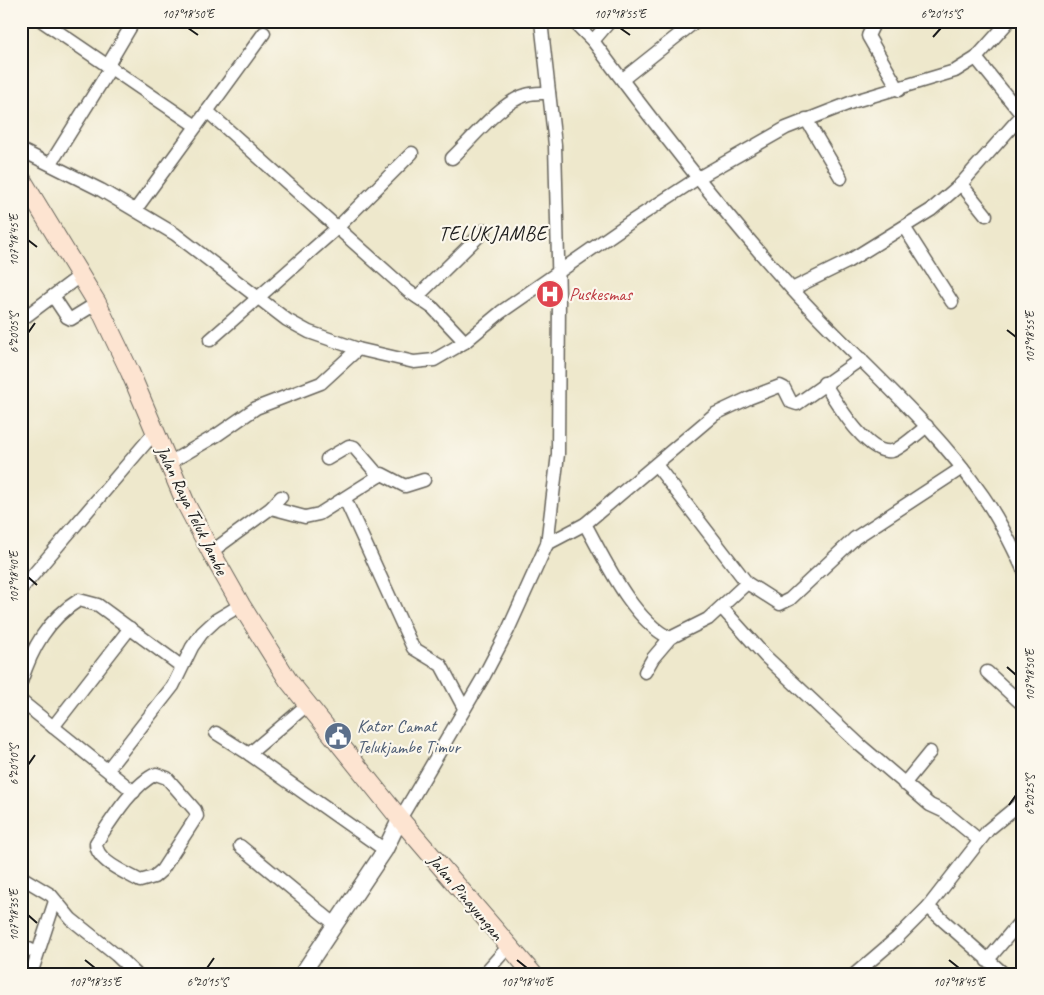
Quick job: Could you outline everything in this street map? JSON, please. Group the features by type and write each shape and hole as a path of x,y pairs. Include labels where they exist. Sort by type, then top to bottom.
{"main road":[{"name":"Jalan Raya Teluk Jambe","path":"21,178 82,275 97,303 130,372 168,463 210,552 241,605 308,705 400,819"},
{"name":"Jalan Pinayungan","path":"400,819 533,974"}],"street":[{"path":"42,21 196,126"},
{"path":"51,163 134,21"},
{"path":"302,974 385,850 400,819 508,630 547,544 558,454 558,273 555,145 541,21"},
{"path":"573,21 593,41 698,178 792,289 927,426 962,468 1004,528 1023,569"},
{"path":"593,41 610,21"},
{"path":"623,79 696,21"},
{"path":"875,21 868,36 899,90"},
{"path":"21,150 51,163 136,209 175,234 258,298 309,332 358,349 414,362 434,360 464,342 501,312 698,178 806,118 855,101 899,90 955,70 976,58 1009,21"},
{"path":"136,209 264,33"},
{"path":"792,289 847,262 931,210 961,184 1022,115 976,58"},
{"path":"452,158 500,111 518,98 527,94 549,93"},
{"path":"207,111 408,291 433,308 464,342"},
{"path":"806,118 842,178"},
{"path":"210,340 337,228 412,152"},
{"path":"961,184 986,215"},
{"path":"904,227 952,302"},
{"path":"417,296 485,230"},
{"path":"21,320 82,275"},
{"path":"53,296 67,317 71,319 97,303"},
{"path":"168,463 217,435 256,408 321,383 358,349"},
{"path":"547,544 585,524 657,466 715,414 780,386 784,388 791,402 797,404 824,383 861,359"},
{"path":"824,383 854,426 868,441 883,450 893,451 927,426"},
{"path":"21,589 155,432"},
{"path":"327,459 349,446 354,447 379,476"},
{"path":"657,466 747,583 780,604 784,603 855,538 962,468"},
{"path":"272,508 305,517 319,514 384,474 405,486 424,480"},
{"path":"210,552 272,508 281,497"},
{"path":"346,499 413,648 441,665 464,708"},
{"path":"585,524 627,596 652,627 670,638"},
{"path":"645,672 652,658 670,638 708,619 747,583"},
{"path":"21,682 38,640 68,607 79,600 98,605 181,666"},
{"path":"108,769 172,686 181,666 202,633 216,620 241,605"},
{"path":"722,608 799,689 904,784 930,805 945,812 980,840"},
{"path":"53,727 130,628"},
{"path":"987,672 1023,705"},
{"path":"21,701 108,769 134,792"},
{"path":"249,754 308,705"},
{"path":"216,733 249,754 385,850"},
{"path":"904,784 930,752"},
{"path":"163,775 191,805 197,816 196,821 162,870 146,880 140,881 102,857 96,848 100,837 134,792 151,777 163,775"},
{"path":"855,974 897,938 928,907 988,830 1023,801"},
{"path":"240,846 336,925"},
{"path":"21,877 42,888 71,919 136,974"},
{"path":"31,974 55,901"},
{"path":"928,907 1004,974"},
{"path":"987,961 1023,918"},
{"path":"21,945 37,953"},
{"path":"484,974 508,947"}],"place":[{"name":"Puskesmas","path":"550,294"},
{"name":"Kator Camat Telukjambe Timur","path":"338,736"}],"district":[{"name":"TELUKJAMBE","path":"493,233"}]}
